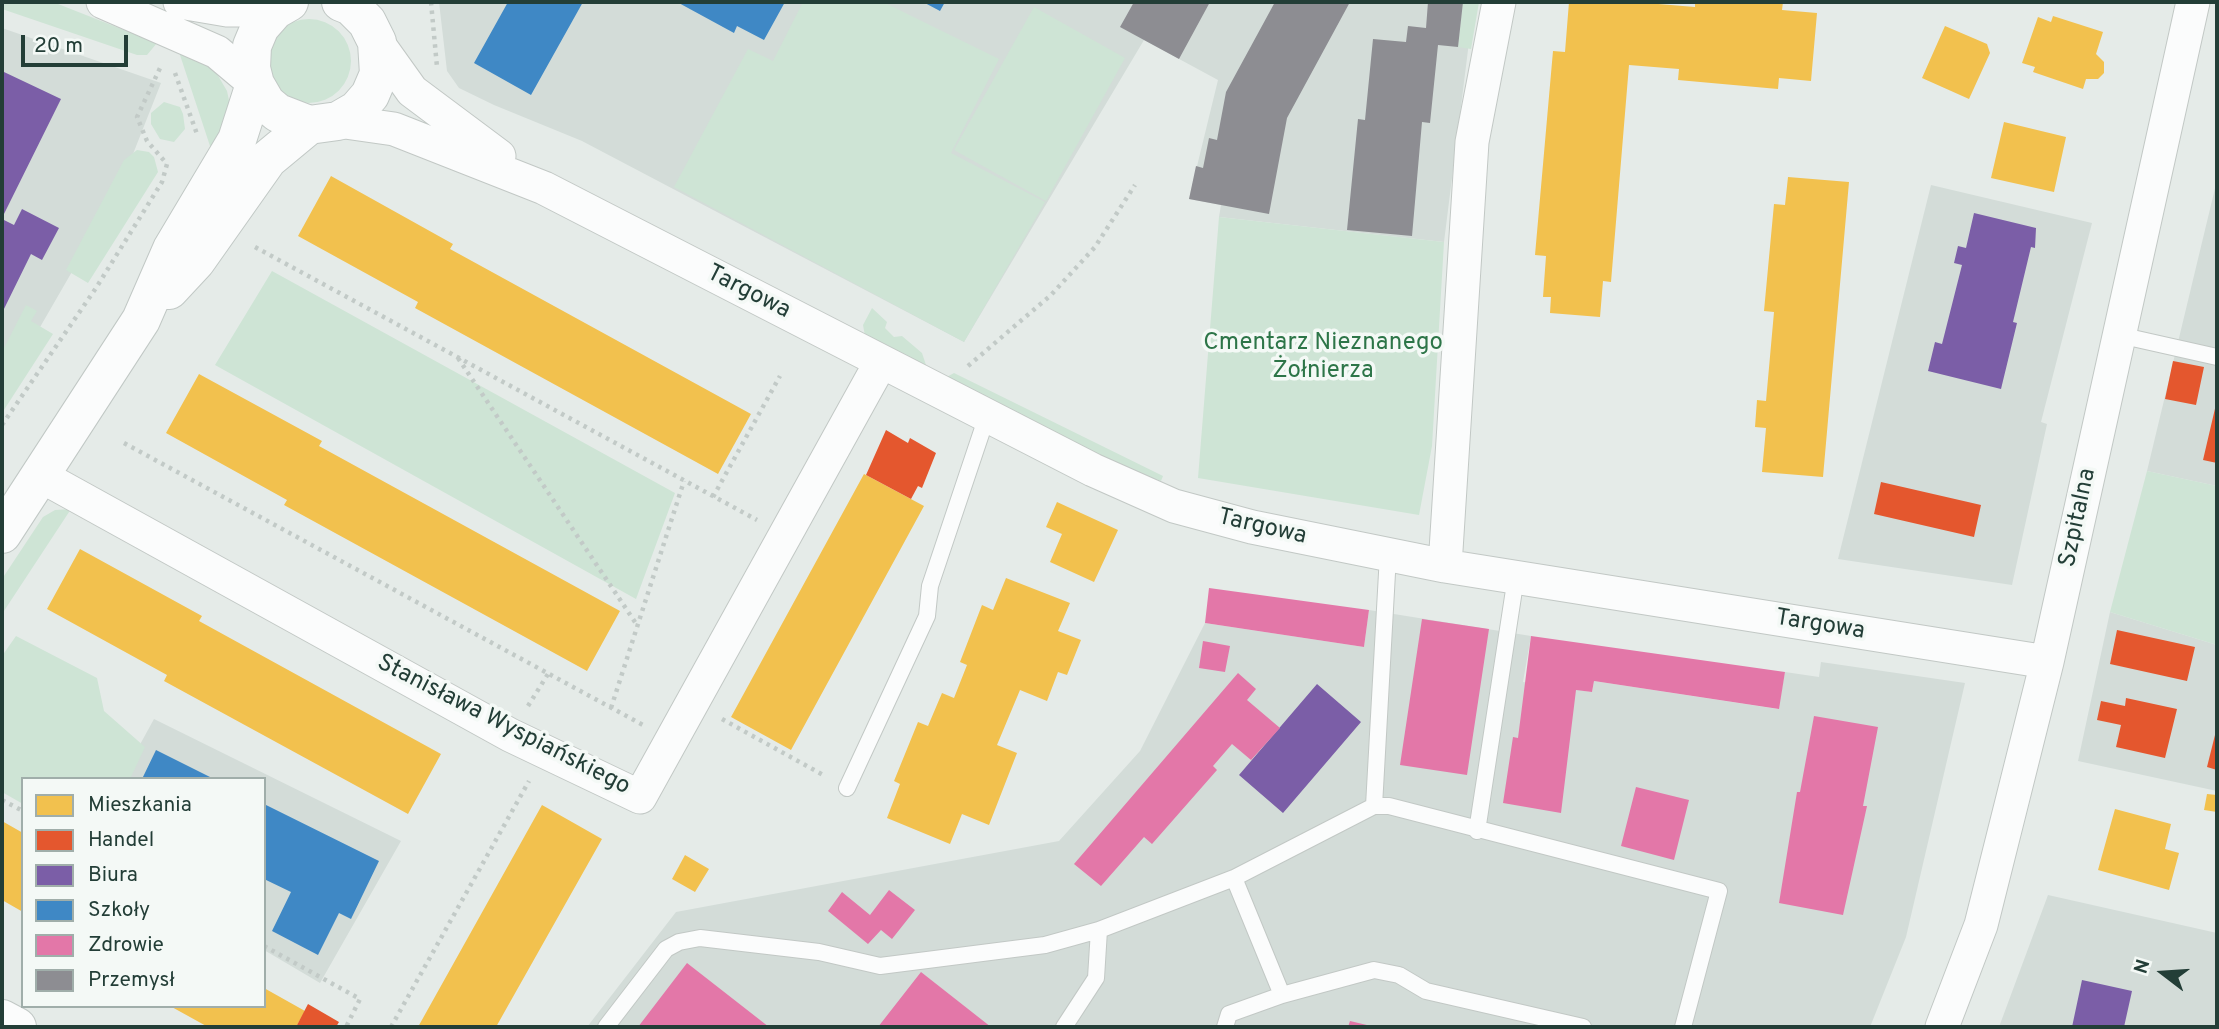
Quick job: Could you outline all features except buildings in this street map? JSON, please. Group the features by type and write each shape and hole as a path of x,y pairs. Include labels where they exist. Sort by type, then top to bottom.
{"street":[{"path":"103,2 217,52 255,83"},
{"path":"180,2 227,10 282,6"},
{"path":"341,2 351,6 367,22 377,42"},
{"path":"141,320 196,261 268,159 323,123 357,110 370,95 379,74 377,42 380,2"},
{"path":"1445,566 1472,142 1499,2"},
{"name":"Szpitalna","path":"1942,1027 1981,925 2047,662 2193,2"},
{"path":"282,6 260,27 252,46 251,68 255,83 266,103 278,114 323,123"},
{"name":"Targowa","path":"377,42 412,91 544,188"},
{"path":"2,534 141,320 172,249 237,140 255,83"},
{"name":"Targowa","path":"323,123 394,129 544,188 1093,470 1174,506 1252,527 1445,566 2047,662"},
{"name":"Stanisława Wyspiańskiego","path":"41,476 550,755 640,797 881,362"},
{"path":"2,1019 18,1027"}],"lane":[{"path":"2119,335 2217,357"},
{"path":"847,788 927,616 930,586 987,416"},
{"path":"1374,806 1388,555"},
{"path":"1477,831 1516,578"},
{"path":"606,1027 666,949 679,942 700,938 819,952 880,967 1045,945 1099,930 1234,878 1374,806 1389,806 1477,831 1719,891 1683,1027"},
{"path":"1234,878 1282,995"},
{"path":"1064,1027 1096,978 1099,930"},
{"path":"1225,1027 1229,1014 1282,995 1374,970 1399,975 1426,991 1583,1027"}],"path":[{"path":"431,2 437,74"},
{"path":"2,425 96,288 162,183 167,164 147,141 137,117 165,55"},
{"path":"161,66 176,74 200,142"},
{"path":"965,369 1051,295 1095,247 1135,185"},
{"path":"255,247 785,536"},
{"path":"458,358 637,625"},
{"path":"713,496 780,376"},
{"path":"124,443 671,741"},
{"path":"611,708 684,481"},
{"path":"718,716 847,788"},
{"path":"391,1027 530,779 550,755"},
{"path":"2,800 21,810"},
{"path":"266,947 360,999 346,1027"}],"shaded area":[{"path":"439,2 1474,2 1444,242 1219,217 1221,205 1189,199 1218,80 1144,40 964,342 582,141 459,88 447,71"},
{"path":"2,28 161,83 118,192 2,393"},
{"path":"2217,180 2217,486 2147,471"},
{"path":"1931,185 2092,223 2041,422 2047,424 2012,585 1838,559"},
{"path":"1369,610 1531,636 1523,682 1592,692 1594,681 1778,709 1785,672 1819,677 1821,662 1965,683 1906,937 1870,1027 587,1027 676,912 1059,841 1140,751 1205,623 1364,647"},
{"path":"2110,612 2217,645 2217,791 2078,761"},
{"path":"154,719 401,841 320,983 266,951 266,777 122,777"},
{"path":"2048,895 2217,933 2217,1027 1999,1027"}],"green space":[{"path":"2,2 53,2 157,43 147,55 137,55 2,9"},
{"path":"803,2 883,2 999,59 951,153 1045,202 964,342 674,187 748,49 773,61"},
{"path":"1463,2 1479,2 1471,49 1458,47"},
{"path":"1034,7 1125,58 1046,201 954,150"},
{"path":"309,19 325,22 339,31 348,45 351,61 348,77 339,91 325,100 309,103 293,100 279,91 270,77 267,61 270,45 279,31 293,22"},
{"path":"183,50 213,67 227,91 230,105 215,148 210,146 180,55"},
{"path":"164,102 180,107 183,114 185,129 174,142 160,139 151,124 151,113"},
{"path":"137,150 149,152 154,157 158,172 88,283 66,270 124,160"},
{"name":"Cmentarz Nieznanego Żołnierza","path":"1219,217 1444,242 1432,446 1419,515 1198,478"},
{"path":"272,271 675,493 636,599 215,365"},
{"path":"26,305 37,311 31,321 53,334 2,413 2,352"},
{"path":"872,308 887,322 885,328 894,337 902,336 922,353 926,365 923,369 865,336 863,325"},
{"path":"954,373 1163,476 1161,481 1134,472 943,379"},
{"path":"2147,471 2217,486 2217,645 2110,612"},
{"path":"71,509 2,614 2,579 43,517 55,510"},
{"path":"16,636 97,678 104,711 145,747 131,777 21,777 21,803 2,792 2,656"}]}
